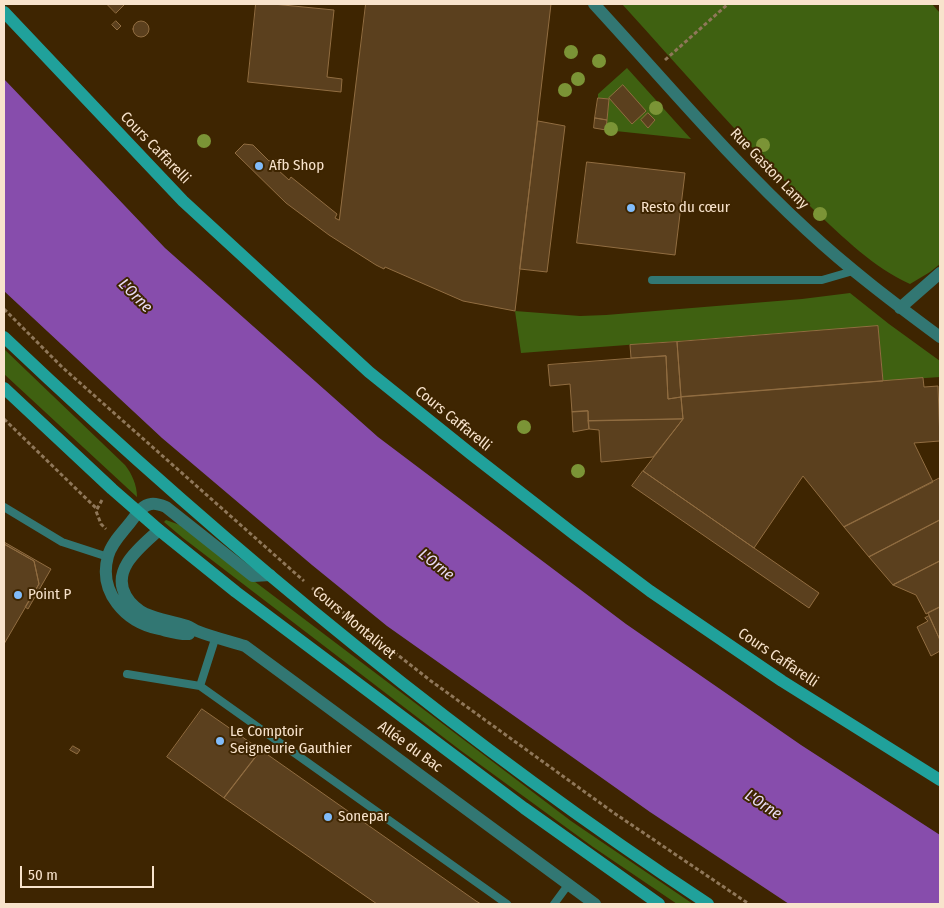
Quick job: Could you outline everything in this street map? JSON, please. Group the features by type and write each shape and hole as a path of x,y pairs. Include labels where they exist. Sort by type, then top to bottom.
{"main road":[{"name":"Cours Caffarelli","path":"4,12 183,200 370,372 493,472 650,591 782,681 940,780"},
{"name":"Cours Montalivet","path":"4,337 192,510 377,664 470,736 650,865 708,904"},
{"path":"4,388 138,512 256,607 524,808 659,904"}],"street":[{"name":"Rue Gaston Lamy","path":"594,4 756,181 807,231 853,271 940,337"},
{"path":"900,308 940,273"},
{"path":"138,512 144,506 150,504 166,506 253,576 270,575"},
{"name":"Allée du Bac","path":"138,512 112,545 108,556 106,578 110,592 123,612 149,627 186,634 198,632"},
{"name":"Allée du Bac","path":"159,530 135,552 126,565 122,578 122,587 130,603 143,613 160,620 187,626 198,632 245,646 595,904"}],"lane":[{"path":"652,280 822,280 853,271"},
{"path":"4,507 62,542 108,556"},
{"path":"200,686 216,636"},
{"path":"127,674 200,686 507,904"},
{"path":"554,904 568,885"}],"path":[{"path":"655,70 728,4"},
{"path":"4,309 62,367 309,586 463,704 614,813 749,904"},
{"path":"4,420 97,509 101,524 111,533"},
{"path":"97,509 104,498"}],"green space":[{"path":"622,4 932,4 940,13 940,264 910,284 871,261 836,231 764,160"},
{"path":"627,68 691,139 606,130 609,99 598,98 598,94"},
{"path":"850,293 940,361 940,377 883,381 878,326 521,353 515,311 580,316 606,315 802,299"},
{"path":"4,349 125,465 134,480 137,497 4,374"},
{"path":"166,520 180,525 571,821 693,904 677,904 593,847 460,750 183,538 164,522"}],"water":[{"name":"L'Orne","path":"4,79 165,248 378,437 626,624 801,745 940,835 940,904 789,904 650,812 387,626 162,438 4,291"}],"building":[{"path":"107,4 125,4 116,13"},
{"path":"256,4 334,10 327,77 342,79 341,92 248,82"},
{"path":"366,4 551,4 515,311 463,301 385,267 384,269 376,265 329,235 286,203 235,153 244,144 253,145 269,161 274,159 278,161 280,166 278,170 289,180 291,177 337,214 335,218 339,220"},
{"path":"116,21 121,26 117,30 112,25"},
{"path":"141,21 147,23 149,29 147,35 141,37 135,35 133,29 135,23"},
{"path":"623,85 646,111 632,124 609,98"},
{"path":"598,98 609,99 607,120 595,118"},
{"path":"648,113 655,120 648,128 641,120"},
{"path":"595,118 607,120 606,130 594,128"},
{"path":"538,121 565,126 547,272 520,269"},
{"name":"Resto du cœur","path":"587,162 685,173 675,255 577,243"},
{"path":"878,326 883,381 681,397 677,342"},
{"path":"677,342 681,397 668,399 666,356 631,358 630,345"},
{"path":"666,356 668,399 681,397 683,419 588,421 588,411 572,412 570,384 550,386 548,365"},
{"path":"923,378 924,387 938,386 940,441 914,443 933,482 844,527 803,476 754,548 643,471 683,419 681,397"},
{"path":"588,411 589,429 573,432 572,412"},
{"path":"683,419 653,457 601,462 599,430 589,429 588,421"},
{"path":"643,471 819,593 809,608 632,486"},
{"path":"940,478 940,520 869,557 844,527"},
{"path":"940,520 940,561 893,585 869,557"},
{"path":"4,542 51,569 28,609 25,607 39,584 34,561 4,544"},
{"name":"Point P","path":"4,544 34,561 39,584 4,644"},
{"path":"940,561 940,607 926,614 916,595 893,585"},
{"path":"940,607 940,640 928,613"},
{"path":"929,616 940,640 940,651 931,656 917,627 928,621 925,618"},
{"path":"202,709 261,750 224,798 167,757"},
{"path":"73,746 80,750 77,754 70,750"},
{"path":"261,750 481,904 377,904 224,798"}],"place":[{"name":"Afb Shop","path":"259,166"},
{"name":"Resto du cœur","path":"631,208"},
{"name":"Point P","path":"18,595"},
{"name":"Le Comptoir Seigneurie Gauthier","path":"220,741"},
{"name":"Sonepar","path":"328,817"}]}
